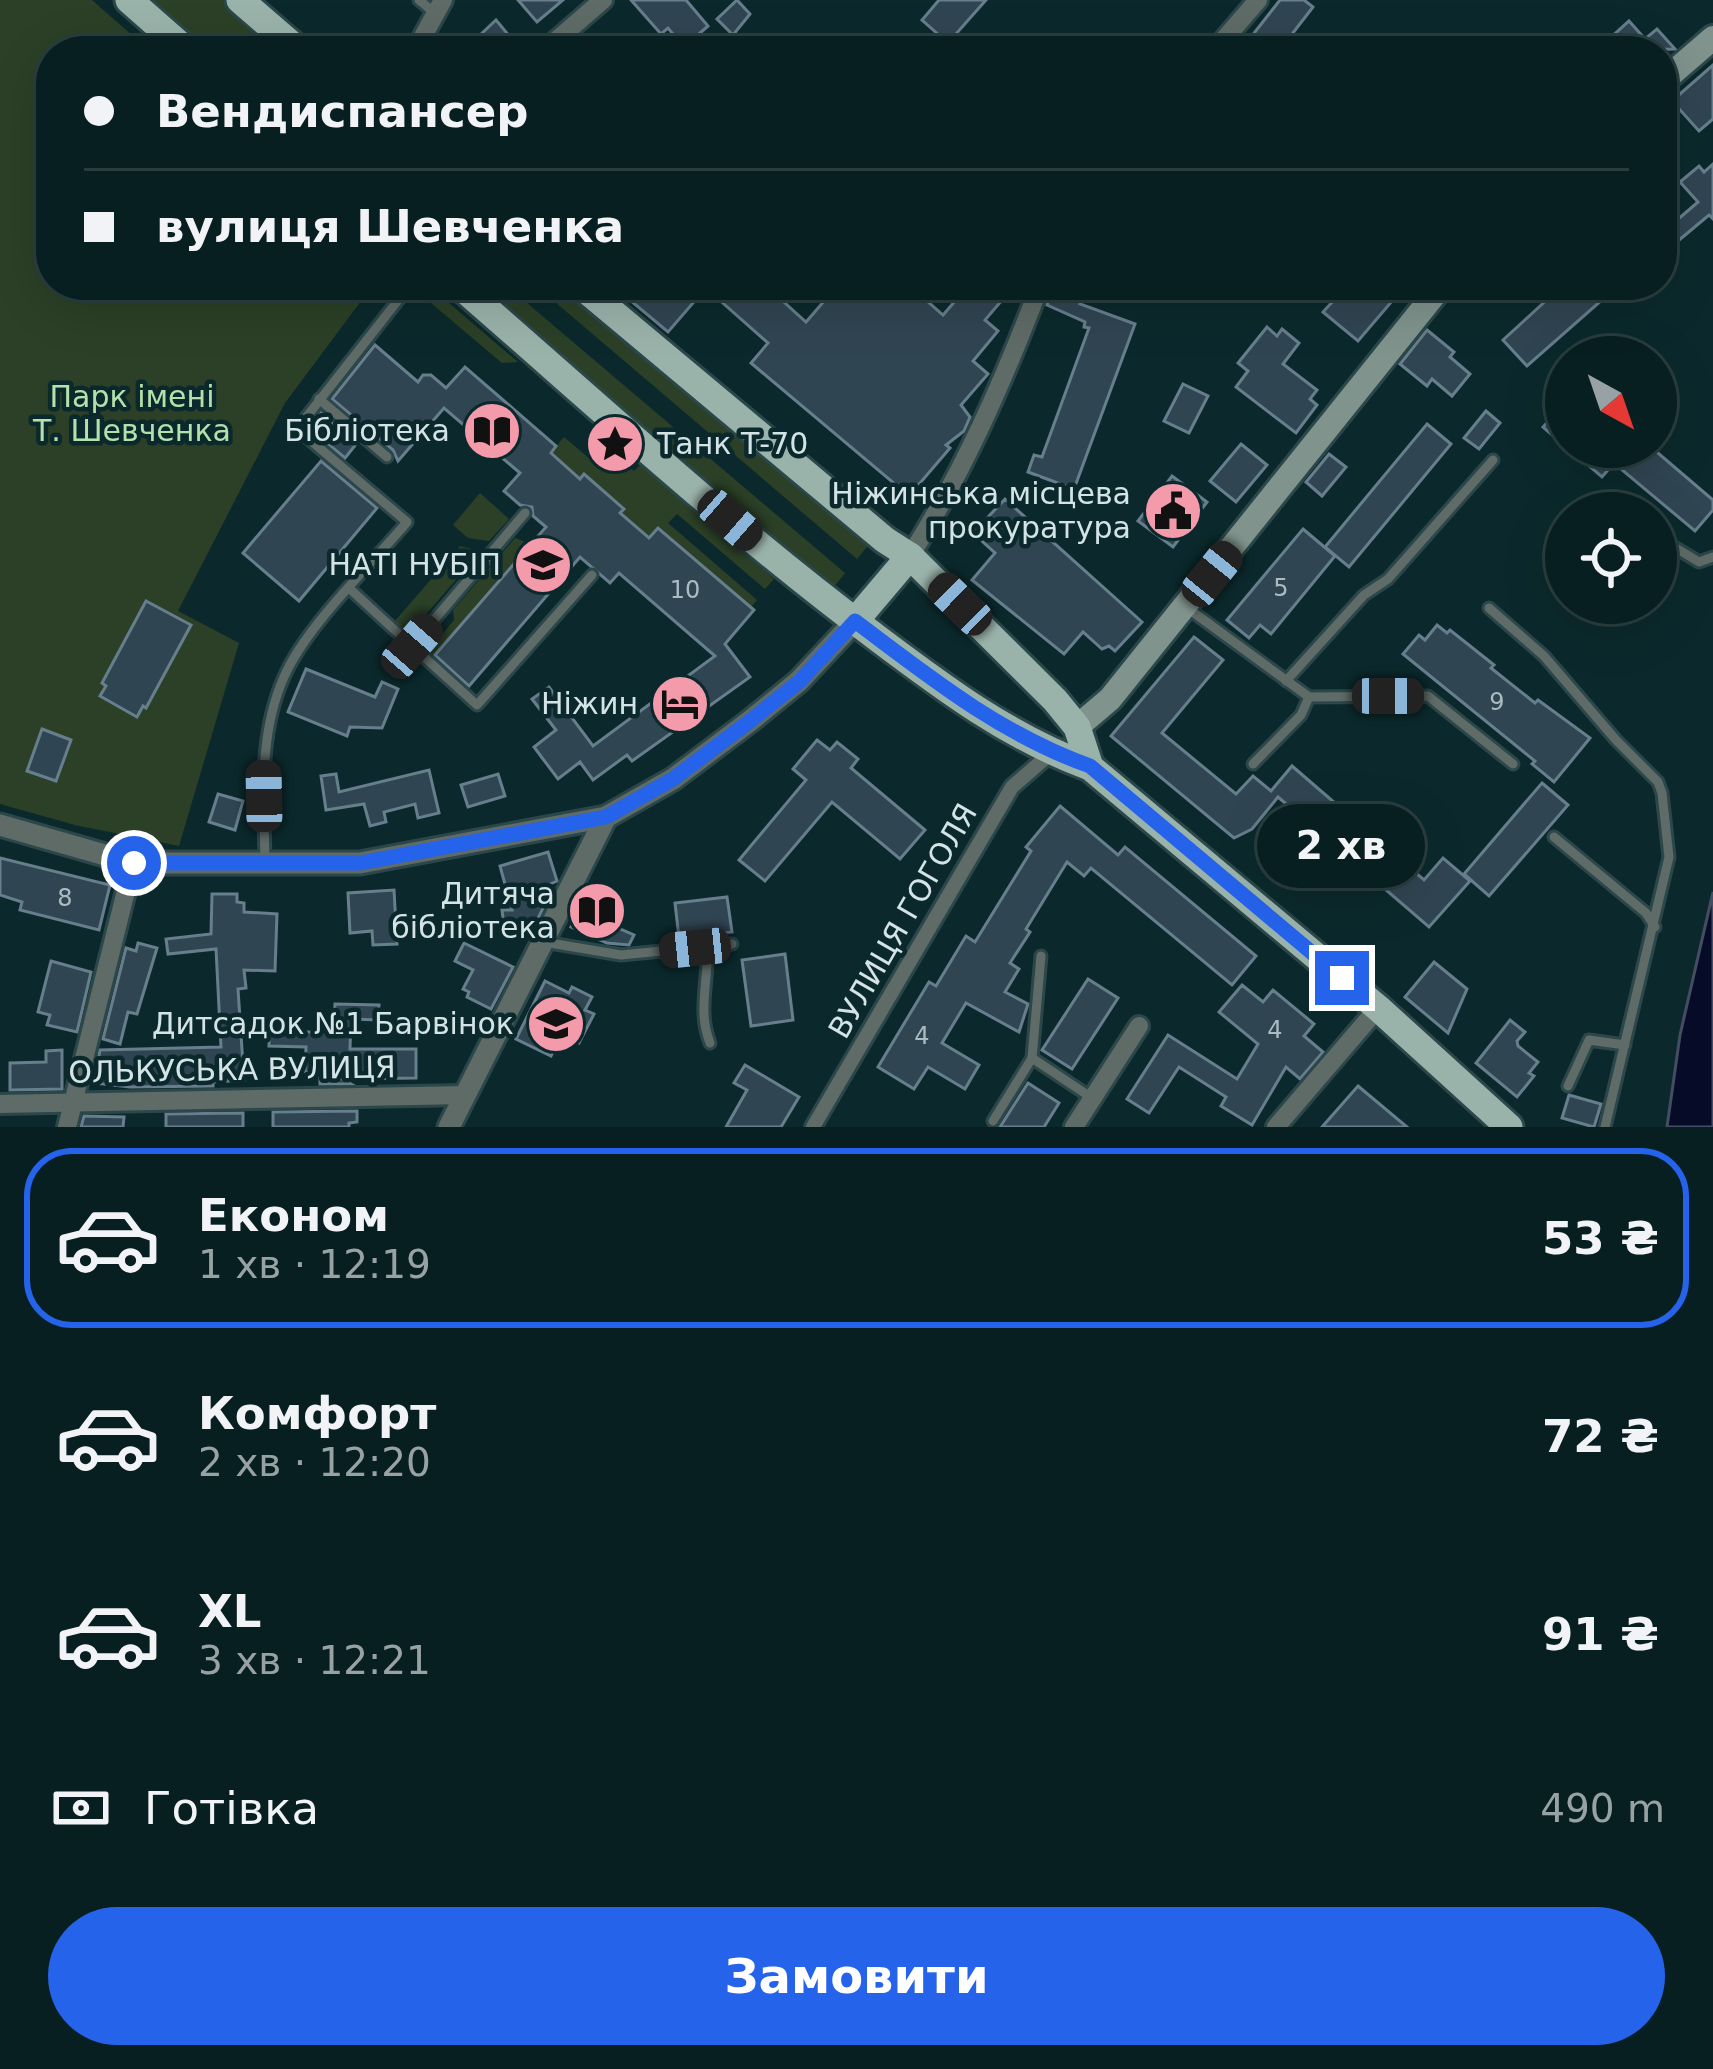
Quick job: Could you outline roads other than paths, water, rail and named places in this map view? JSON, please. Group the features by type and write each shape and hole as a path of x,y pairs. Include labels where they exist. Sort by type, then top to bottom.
{"main road":[{"path":"129,0 171,36"},
{"path":"240,0 282,36"},
{"path":"1677,69 1713,38"},
{"path":"476,300 832,608 995,722 1051,752 1090,766 1378,1008 1495,1121"},
{"path":"598,300 885,541 910,556 1077,727 1090,766"},
{"path":"1051,752 1110,699 1430,300"},
{"path":"855,621 910,556"}],"street":[{"path":"561,36 603,0"},
{"path":"1227,36 1258,0"},
{"path":"424,36 440,7"},
{"path":"910,556 952,488 1008,370 1034,300"},
{"path":"0,825 134,863 265,865 360,863 606,817 673,779 750,721 800,681 855,621"},
{"name":"ВУЛИЦЯ ГОГОЛЯ","path":"813,1127 1012,787 1051,752"},
{"path":"449,1127 606,817"},
{"path":"67,1127 134,863"},
{"path":"1276,1127 1378,1008"},
{"path":"1074,1127 1139,1026"},
{"name":"ОЛЬКУСЬКА ВУЛИЦЯ","path":"0,1104 466,1095"}],"lane":[{"path":"419,0 440,7"},
{"path":"265,865 264,762 277,698 302,645 407,522 296,429 398,300"},
{"path":"320,400 386,457"},
{"path":"1286,681 1364,596 1388,579 1493,460"},
{"path":"412,646 525,513"},
{"path":"1677,549 1699,562 1713,557"},
{"path":"350,590 477,705 592,574"},
{"path":"1186,607 1309,697 1428,696 1513,764"},
{"path":"1489,608 1544,656 1658,782 1670,857 1605,1127"},
{"path":"1253,764 1301,715 1309,697"},
{"path":"1554,837 1646,913 1654,927"},
{"path":"544,942 620,955 732,944"},
{"path":"706,947 708,972 701,1013 710,1043"},
{"path":"993,1121 1032,1058 1041,956"},
{"path":"1568,1086 1589,1040 1625,1045"},
{"path":"1032,1058 1092,1099"}],"water":[{"path":"1713,892 1713,1127 1667,1127 1680,1035"}],"place":[{"name":"Бібліотека","path":"492,431"},
{"name":"Танк Т-70","path":"615,444"},
{"name":"Ніжинська місцева прокуратура","path":"1173,511"},
{"name":"НАТІ НУБІП","path":"543,565"},
{"name":"Ніжин","path":"680,704"},
{"name":"Дитяча бібліотека","path":"597,911"},
{"name":"Дитсадок №1 Барвінок","path":"556,1024"}],"park label":[{"name":"Парк імені Т. Шевченка","path":"132,414"}]}
